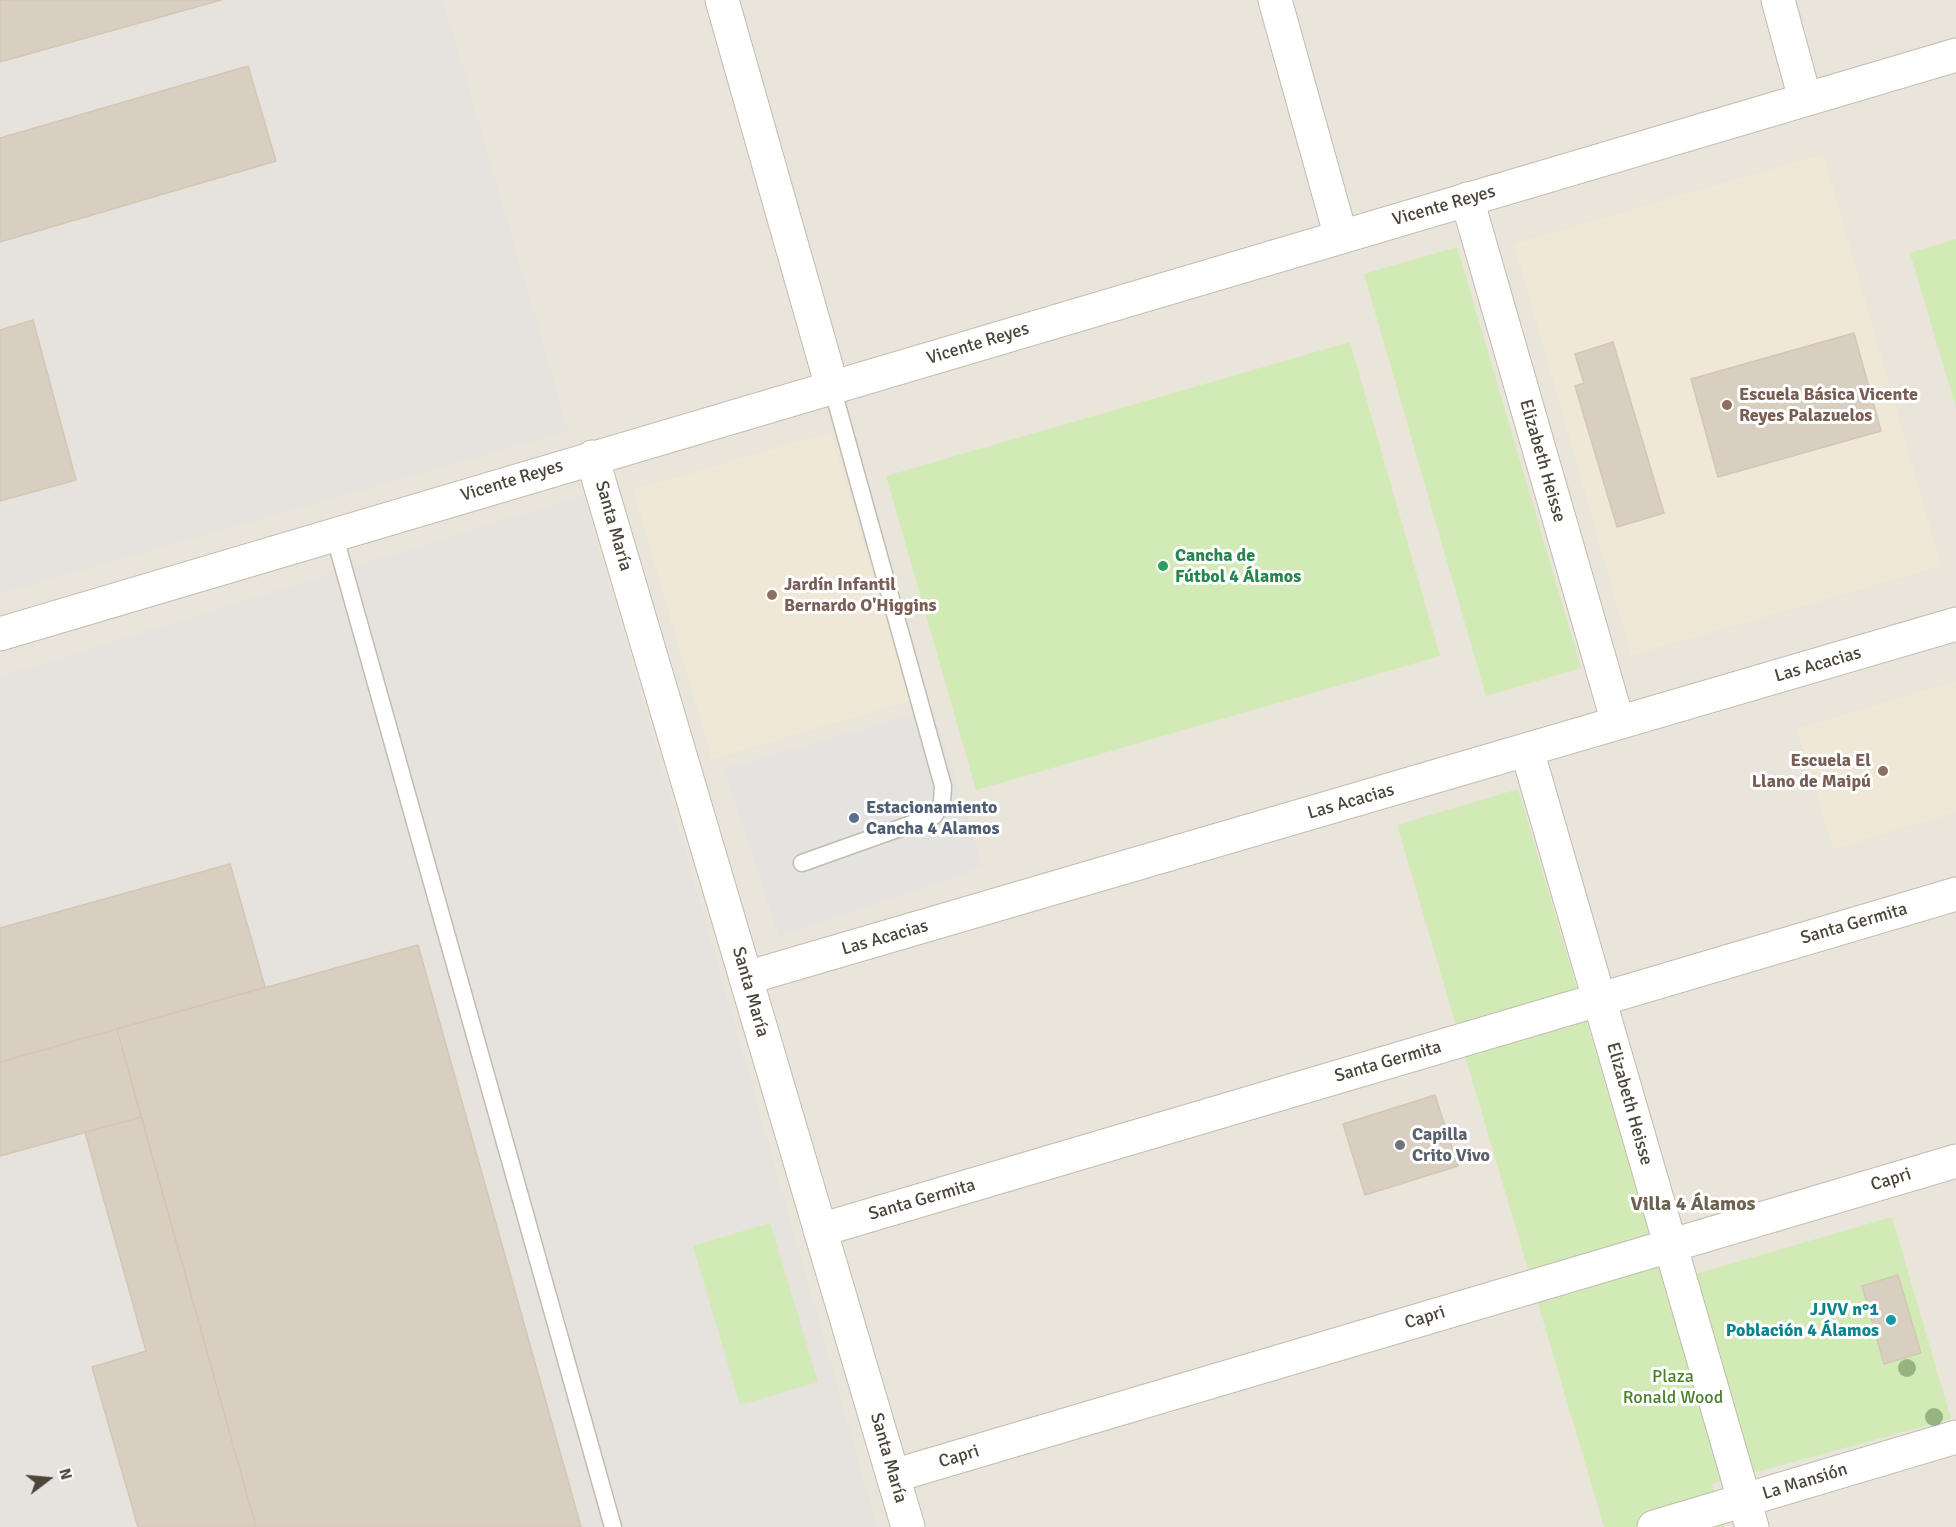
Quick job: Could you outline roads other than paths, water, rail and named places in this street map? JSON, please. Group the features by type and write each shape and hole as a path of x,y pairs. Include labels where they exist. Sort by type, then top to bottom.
{"street":[{"path":"722,0 832,387"},
{"path":"1275,0 1341,237"},
{"path":"1778,0 1805,99"},
{"name":"Vicente Reyes","path":"0,634 1956,55"},
{"name":"Elizabeth Heisse","path":"1467,199 1618,723"},
{"name":"Santa María","path":"592,457 908,1527"},
{"name":"Las Acacias","path":"746,978 1956,624"},
{"name":"Elizabeth Heisse","path":"1527,750 1748,1514"},
{"name":"Santa Germita","path":"820,1230 1956,894"},
{"name":"Capri","path":"893,1476 1956,1161"},
{"name":"La Mansión","path":"1654,1527 1748,1514 1956,1437"}],"lane":[{"path":"802,863 934,816 942,803 943,786 832,387"},
{"path":"334,534 613,1527"}],"place":[{"name":"Escuela Básica Vicente Reyes Palazuelos","path":"1727,405"},
{"name":"Cancha de Fútbol 4 Álamos","path":"1163,566"},
{"name":"Jardín Infantil Bernardo O'Higgins","path":"772,595"},
{"name":"Escuela El Llano de Maipú","path":"1883,771"},
{"name":"Estacionamiento Cancha 4 Alamos","path":"854,818"},
{"name":"Capilla Crito Vivo","path":"1400,1145"},
{"name":"JJVV n°1 Población 4 Álamos","path":"1891,1320"}],"district":[{"name":"Villa 4 Álamos","path":"1693,1205"}],"park label":[{"name":"Plaza Ronald Wood","path":"1673,1387"}]}
